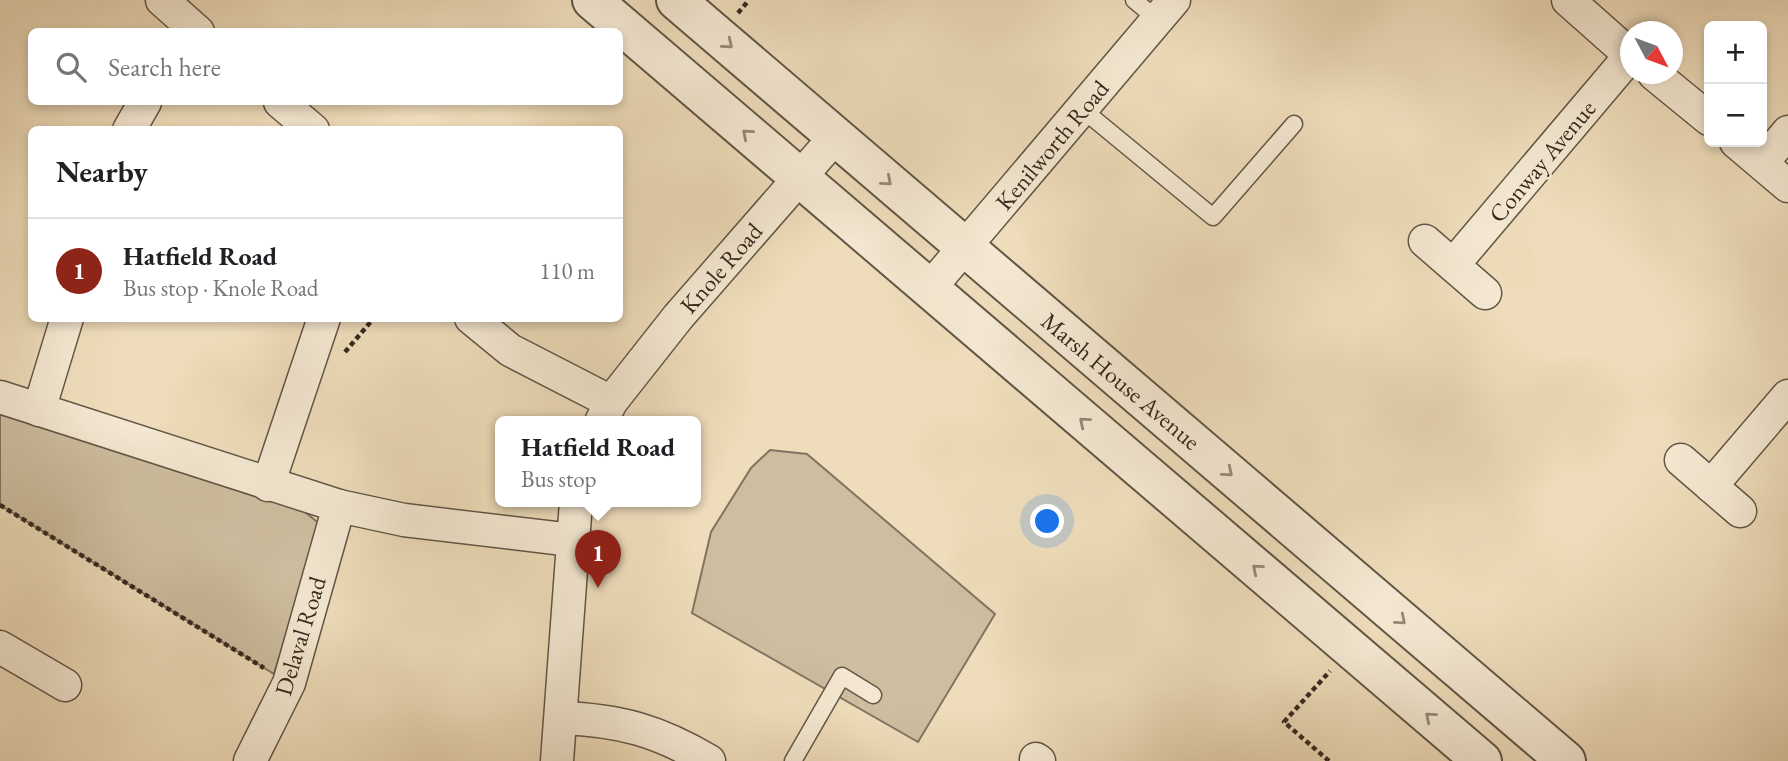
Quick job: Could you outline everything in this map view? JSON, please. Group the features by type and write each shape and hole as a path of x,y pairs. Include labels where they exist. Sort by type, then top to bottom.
{"street":[{"path":"162,0 194,28"},
{"path":"592,0 1482,761"},
{"name":"Marsh House Avenue","path":"676,0 1566,761"},
{"path":"1568,0 1620,46"},
{"name":"Kenilworth Road","path":"929,289 1166,10"},
{"name":"Conway Avenue","path":"1453,265 1620,67"},
{"path":"1666,84 1704,115"},
{"path":"131,126 143,105"},
{"path":"284,105 308,126"},
{"path":"1762,163 1788,132"},
{"name":"Knole Road","path":"476,322 510,350 606,412 678,317 835,136"},
{"path":"1742,147 1788,186"},
{"path":"1425,241 1485,293"},
{"path":"39,410 66,322"},
{"path":"268,485 323,322"},
{"path":"1712,486 1788,396"},
{"path":"0,397 339,506 404,520 572,540"},
{"path":"1681,460 1740,511"},
{"name":"Delaval Road","path":"250,761 289,683 339,506"},
{"path":"557,761 575,507"},
{"path":"4,659 65,685"},
{"path":"561,718 628,723 681,744 709,761"}],"lane":[{"path":"1134,0 1166,10"},
{"path":"1082,109 1213,217 1294,124"},
{"path":"793,761 842,676 873,695"}],"path":[{"path":"0,505 289,683"},
{"path":"1329,761 1284,722 1350,649"}],"shaded area":[{"path":"0,409 301,509 320,524 274,674 0,505"},
{"path":"770,450 807,454 995,614 918,742 692,613 711,532 751,468"}],"place":[{"name":"Hatfield Road","path":"598,588"}]}
